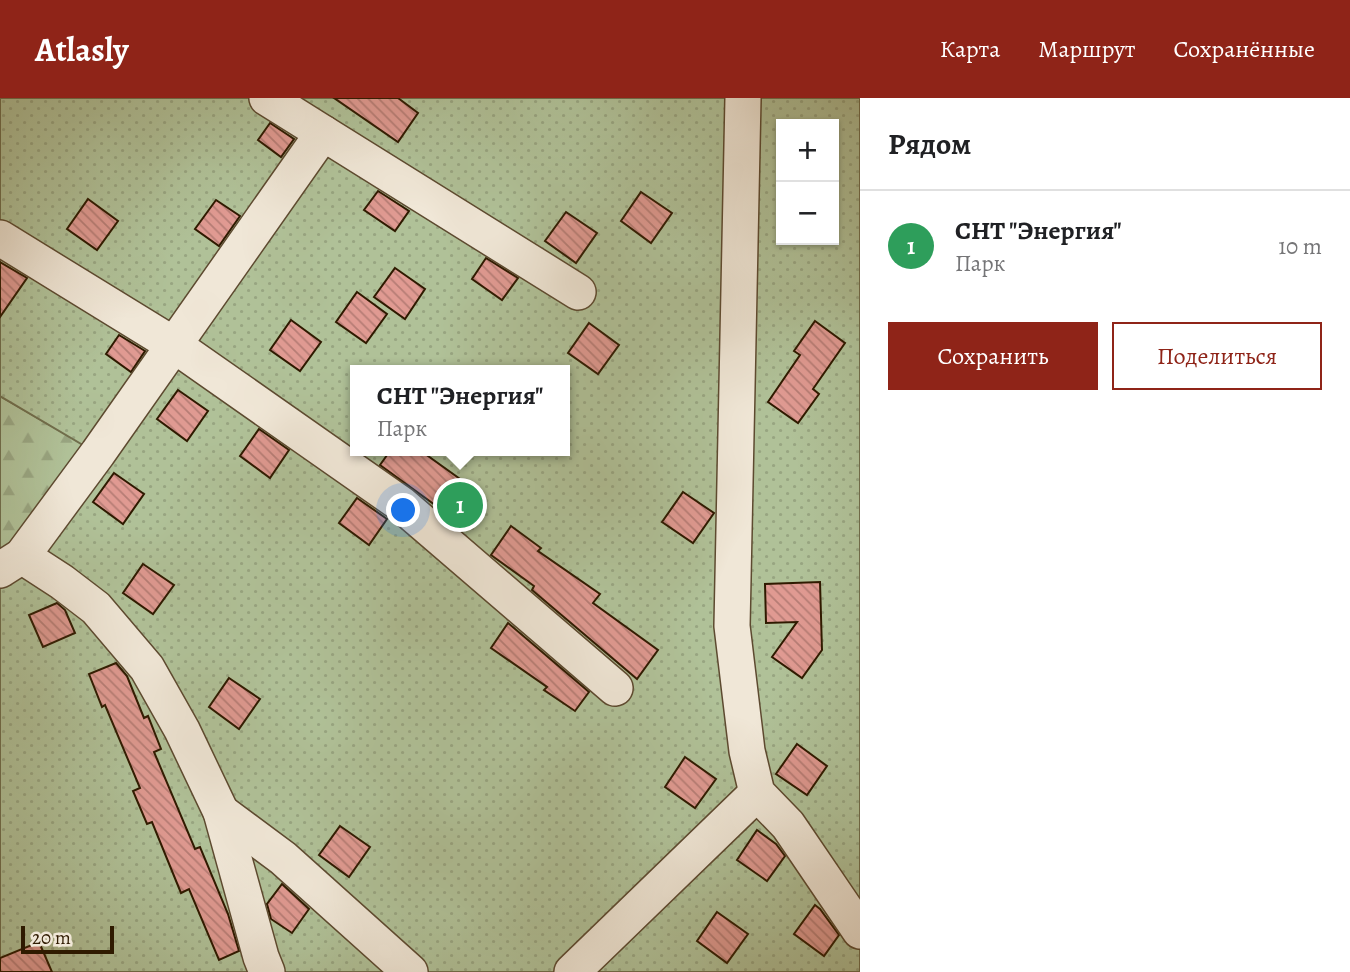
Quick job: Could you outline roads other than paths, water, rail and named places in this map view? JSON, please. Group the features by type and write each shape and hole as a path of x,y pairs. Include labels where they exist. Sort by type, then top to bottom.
{"street":[{"path":"267,98 578,292"},
{"path":"743,98 732,626 747,751 757,793 788,825 860,931"},
{"path":"267,972 220,812 182,730 140,660 96,608 62,582 11,563 174,345 323,133"},
{"path":"0,238 174,345 401,504 615,688"},
{"path":"572,972 757,793"},
{"path":"220,812 283,858 410,972"}],"place":[{"name":"СНТ \"Энергия\"","path":"460,505"}]}
